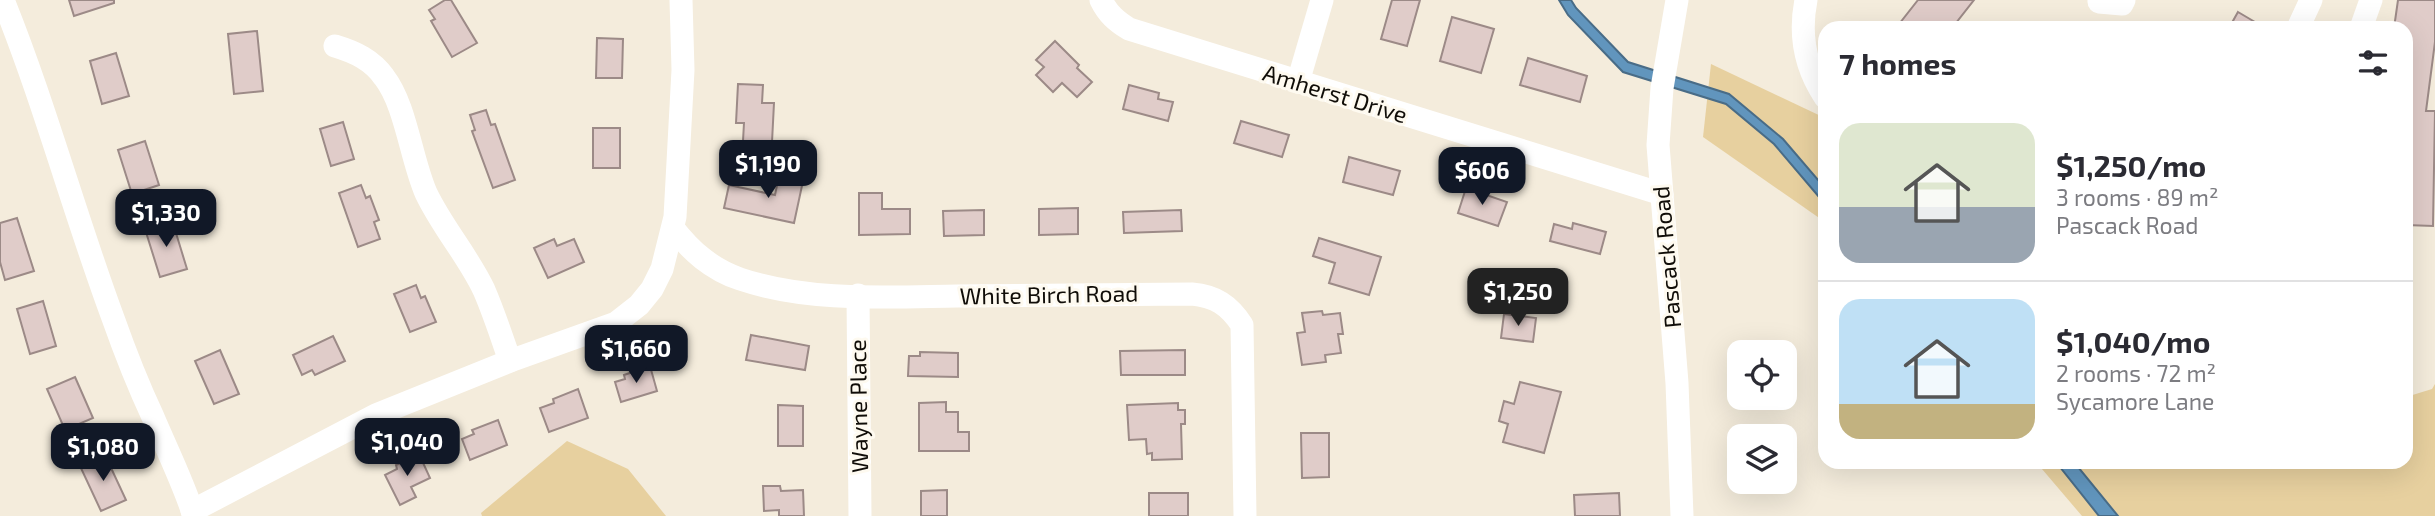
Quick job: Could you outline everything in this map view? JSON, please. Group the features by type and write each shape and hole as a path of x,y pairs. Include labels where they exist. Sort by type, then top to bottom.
{"street":[{"path":"3,0 46,116 91,259 120,338 193,514 376,415 510,361 620,321 639,305 652,289 662,269 676,217 682,70 681,0"},
{"name":"Amherst Drive","path":"1101,0 1117,22 1129,29 1662,194"},
{"path":"1298,82 1322,0"},
{"name":"Pascack Road","path":"1677,0 1666,59 1658,145 1677,383 1682,516"},
{"path":"1805,0 1805,51 1818,87"},
{"path":"2099,0 2122,4 2124,0"},
{"path":"2301,21 2311,0"},
{"path":"2364,21 2371,0"},
{"path":"335,46 354,52 370,62 395,96 426,192 484,290 510,361"},
{"name":"White Birch Road","path":"673,228 701,259 720,271 740,279 797,292 858,295 1192,294 1205,295 1220,301 1233,311 1242,325 1245,516"},
{"name":"Wayne Place","path":"858,295 860,516"}],"shaded area":[{"path":"1711,64 1818,115 1818,217 1703,137"},
{"path":"2435,384 2435,516 2082,516 2042,469 2413,469 2413,395 2432,389"},
{"path":"567,441 628,469 666,516 482,516 481,513"}],"water":[{"path":"1559,0 1571,0 1628,62 1729,94 1783,139 1818,180 1818,196 1774,144 1726,104 1623,72 1568,15"},
{"path":"2062,469 2080,469 2118,516 2099,516"}],"building":[{"path":"69,0 114,0 114,3 74,16"},
{"path":"445,0 451,0 477,43 452,57 431,21 435,19 429,10"},
{"path":"1392,0 1420,0 1407,46 1381,39"},
{"path":"1918,0 1974,0 1958,21 1902,21"},
{"path":"2398,0 2435,0 2435,42 2426,111 2435,111 2433,226 2413,225 2413,21 2395,21"},
{"path":"2238,12 2253,21 2233,21"},
{"path":"1452,17 1494,29 1481,73 1440,61"},
{"path":"257,31 263,91 234,94 228,34"},
{"path":"597,38 623,39 622,78 596,78"},
{"path":"1055,41 1092,82 1077,97 1062,83 1053,92 1036,75 1044,67 1036,60"},
{"path":"116,53 129,96 102,104 90,61"},
{"path":"1528,58 1587,76 1580,102 1520,85"},
{"path":"738,84 763,85 762,103 774,103 772,142 743,141 744,123 736,123"},
{"path":"1129,85 1159,93 1158,99 1173,102 1168,121 1123,109"},
{"path":"486,110 491,125 495,124 515,180 493,188 472,131 475,130 470,115"},
{"path":"1241,121 1289,135 1282,157 1234,143"},
{"path":"343,122 354,159 331,166 320,129"},
{"path":"593,128 620,128 620,168 593,168"},
{"path":"145,141 159,185 132,194 118,150"},
{"path":"1349,157 1400,171 1393,195 1343,182"},
{"path":"779,176 803,181 794,223 724,208 729,185 775,195"},
{"path":"361,185 366,198 370,196 379,220 374,222 380,239 358,247 339,193"},
{"path":"1466,188 1507,202 1498,226 1458,213"},
{"path":"859,193 882,193 882,209 910,209 910,234 859,235"},
{"path":"1078,208 1078,234 1039,235 1039,209"},
{"path":"984,210 984,235 944,236 943,211"},
{"path":"1181,210 1182,231 1124,233 1123,212"},
{"path":"17,218 34,271 5,280 0,262 0,223"},
{"path":"172,220 187,269 160,277 145,229"},
{"path":"1573,223 1606,232 1600,254 1550,241 1554,224 1572,229"},
{"path":"1319,238 1381,257 1369,295 1329,283 1335,263 1313,256"},
{"path":"554,239 557,246 574,239 584,262 548,278 534,248"},
{"path":"416,285 421,298 425,296 436,322 410,332 394,294"},
{"path":"43,301 56,346 30,354 17,309"},
{"path":"1322,311 1323,315 1340,313 1343,334 1338,334 1341,353 1325,355 1326,362 1302,365 1297,333 1305,332 1302,313"},
{"path":"1504,314 1536,318 1533,342 1501,338"},
{"path":"751,335 809,346 805,370 746,360"},
{"path":"333,336 345,361 315,375 312,370 302,375 293,355"},
{"path":"220,350 239,394 214,404 195,361"},
{"path":"1185,350 1185,375 1121,375 1120,351"},
{"path":"920,352 958,353 958,377 908,376 909,356 920,356"},
{"path":"650,366 657,391 621,402 615,382 625,379 624,375"},
{"path":"75,377 93,418 65,430 47,389"},
{"path":"1520,382 1561,392 1544,453 1503,442 1508,424 1499,421 1504,401 1514,404"},
{"path":"578,389 588,418 549,432 540,408 554,403 553,399"},
{"path":"946,402 946,412 958,412 958,432 969,432 969,451 919,451 919,403"},
{"path":"1178,403 1178,410 1185,410 1185,424 1181,424 1182,459 1152,460 1152,453 1147,454 1146,439 1129,440 1127,405"},
{"path":"778,405 803,406 803,446 778,446"},
{"path":"498,420 507,445 470,460 462,439 474,434 472,430"},
{"path":"1301,433 1329,433 1329,477 1302,478"},
{"path":"419,454 430,478 411,487 416,497 400,505 385,475 397,469 396,465"},
{"path":"105,455 126,500 101,511 80,466"},
{"path":"763,486 780,486 781,491 803,490 804,516 779,516 779,510 764,511"},
{"path":"947,490 947,516 921,516 921,491"},
{"path":"1149,493 1188,493 1188,516 1149,516"},
{"path":"1619,493 1620,516 1575,516 1574,495"}]}
